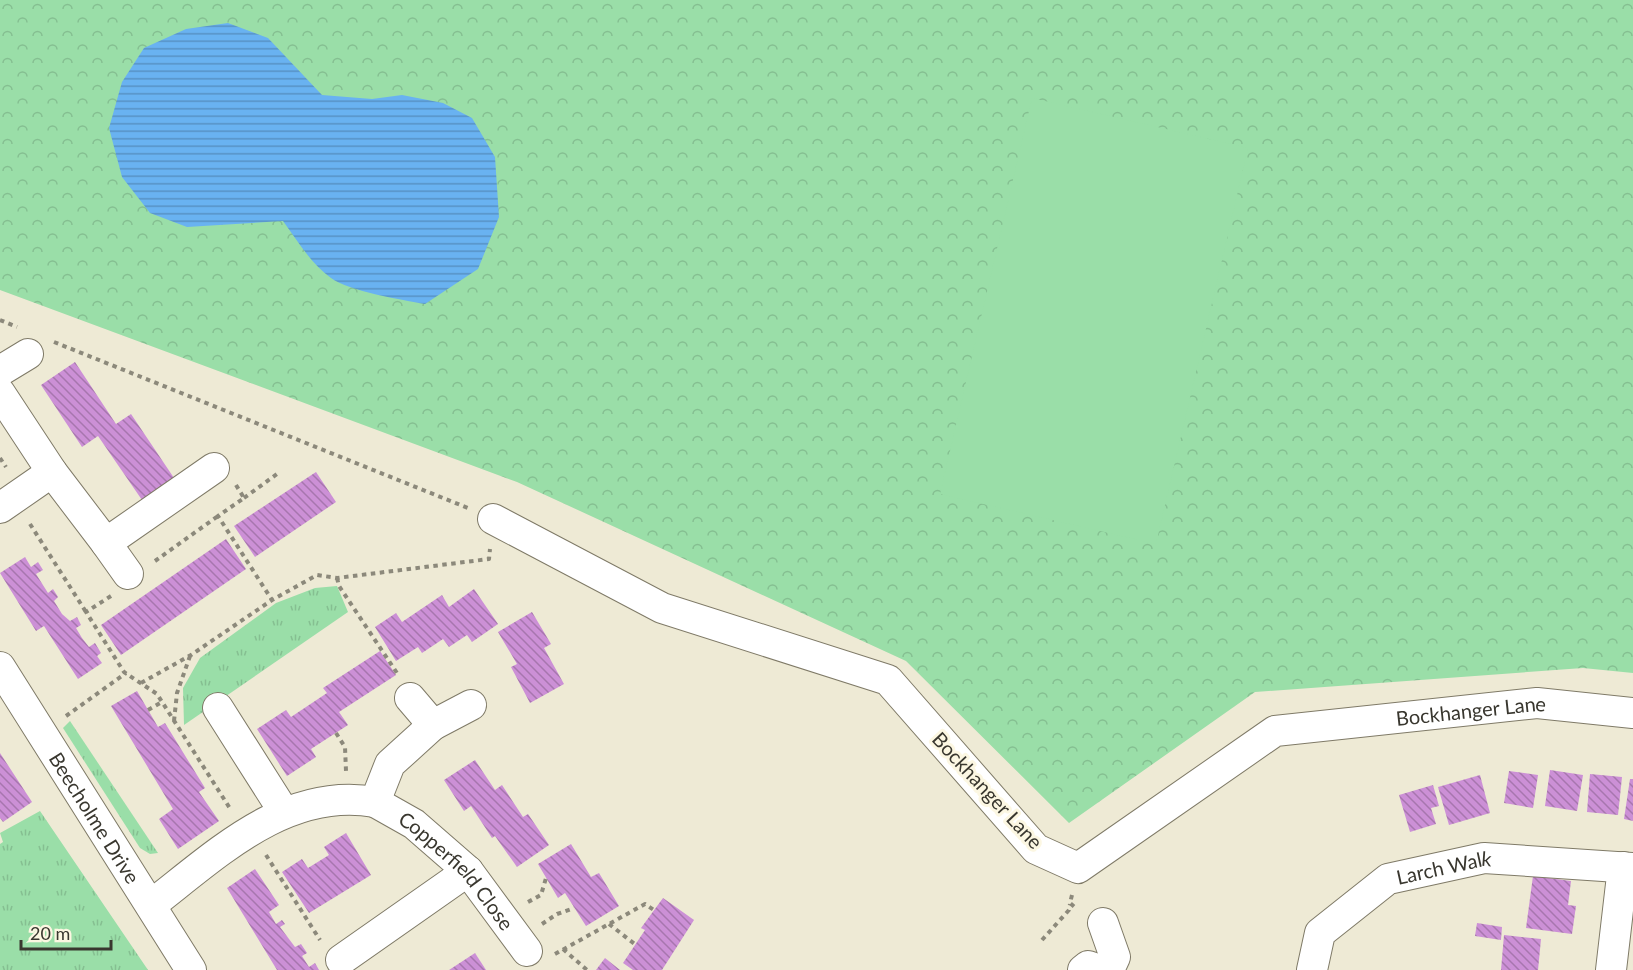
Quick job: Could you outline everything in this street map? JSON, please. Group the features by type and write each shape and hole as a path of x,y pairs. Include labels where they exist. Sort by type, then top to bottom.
{"street":[{"path":"0,371 31,340"},
{"path":"0,393 52,472 131,578"},
{"path":"105,543 214,468"},
{"path":"7,503 52,472"},
{"name":"Bockhanger Lane","path":"493,519 662,608 888,680 1036,849 1078,868 1275,731 1537,703 1633,713"},
{"name":"Beecholme Drive","path":"0,667 191,970"},
{"path":"410,698 433,725"},
{"name":"Copperfield Close","path":"375,802 390,764 433,725 471,705"},
{"path":"218,708 284,812"},
{"name":"Copperfield Close","path":"151,905 254,840 284,812 332,800 357,799 375,802 414,824 468,871 527,951"},
{"name":"Larch Walk","path":"1312,970 1320,933 1388,879 1484,858 1628,867 1611,970"},
{"path":"332,952 468,871"},
{"path":"1103,923 1116,957 1109,970"},
{"path":"1083,970 1088,966 1100,970"}],"path":[{"path":"0,320 31,340 493,519 489,559 337,578 317,575 272,600 191,655 141,683"},
{"path":"214,468 222,462 244,498"},
{"path":"86,612 277,474"},
{"path":"7,503 86,612 126,673 157,694 332,952"},
{"path":"218,516 272,600"},
{"path":"337,578 339,586 405,684 410,698"},
{"path":"174,722 177,693 191,655"},
{"path":"43,732 126,673"},
{"path":"148,710 162,702"},
{"path":"336,733 345,747 346,780"},
{"path":"1042,940 1069,910 1070,903"},
{"path":"527,951 535,959 549,949 554,954 645,904 654,910"},
{"path":"609,924 636,945"},
{"path":"562,950 587,970"}],"green space":[{"path":"0,0 1633,0 1633,673 1583,668 1255,692 1069,823 906,661 517,482 0,290"},
{"path":"1032,98 1248,148 1156,544 940,494"},
{"path":"337,586 348,612 184,725 183,688 200,658 276,603 315,588"},
{"path":"70,721 158,853 150,854 140,848 63,728"},
{"path":"40,811 148,970 0,970 0,844 3,842 0,833"}],"water":[{"path":"228,23 268,38 322,95 372,99 402,95 443,103 472,118 495,157 499,217 478,269 425,304 363,291 339,283 311,259 283,221 187,227 150,213 122,177 109,128 122,82 144,48 186,29"}],"building":[{"path":"75,362 116,424 131,414 174,478 142,500 98,436 82,447 41,385"},
{"path":"316,472 336,502 255,557 234,526"},
{"path":"226,539 246,569 121,655 101,625"},
{"path":"25,557 31,567 38,562 43,570 36,574 48,593 53,589 58,597 54,601 62,614 70,621 77,617 81,625 76,628 82,638 89,647 95,643 101,653 97,656 102,663 78,679 44,626 36,631 0,573"},
{"path":"474,589 498,624 472,642 467,635 449,647 443,639 422,653 418,647 396,661 375,627 396,613 402,622 442,595 449,607"},
{"path":"532,612 551,644 544,648 564,684 530,703 511,667 517,664 498,632"},
{"path":"380,651 396,675 339,712 348,725 311,749 316,757 287,776 257,729 286,710 291,717 327,693 323,688"},
{"path":"137,691 158,727 165,723 205,788 199,792 219,821 178,849 159,819 173,809 111,706"},
{"path":"0,753 32,802 3,822 0,818"},
{"path":"475,760 495,790 502,785 523,817 528,814 549,845 517,867 495,836 492,838 471,806 464,811 444,780"},
{"path":"1550,770 1583,775 1577,811 1545,806"},
{"path":"1509,771 1538,775 1533,808 1504,803"},
{"path":"1590,774 1622,777 1618,815 1587,812"},
{"path":"1480,775 1490,813 1449,825 1438,787"},
{"path":"1630,779 1633,779 1633,821 1624,819"},
{"path":"1433,785 1439,806 1431,808 1436,824 1410,832 1399,795"},
{"path":"346,833 371,875 309,913 282,872 302,859 308,868 329,855 324,847"},
{"path":"571,844 591,877 599,873 619,906 586,926 565,893 558,898 538,864"},
{"path":"255,869 279,905 269,912 276,924 282,920 285,924 280,927 295,947 301,944 307,953 302,956 309,967 315,963 319,970 277,970 227,888"},
{"path":"1533,876 1571,881 1568,905 1576,906 1572,934 1526,928"},
{"path":"663,898 694,920 662,970 633,970 623,963 645,930 641,928"},
{"path":"1477,923 1502,927 1501,940 1475,936"},
{"path":"1504,935 1541,939 1538,970 1501,970"},
{"path":"475,953 486,970 449,970"},
{"path":"605,958 620,970 596,970"}]}
